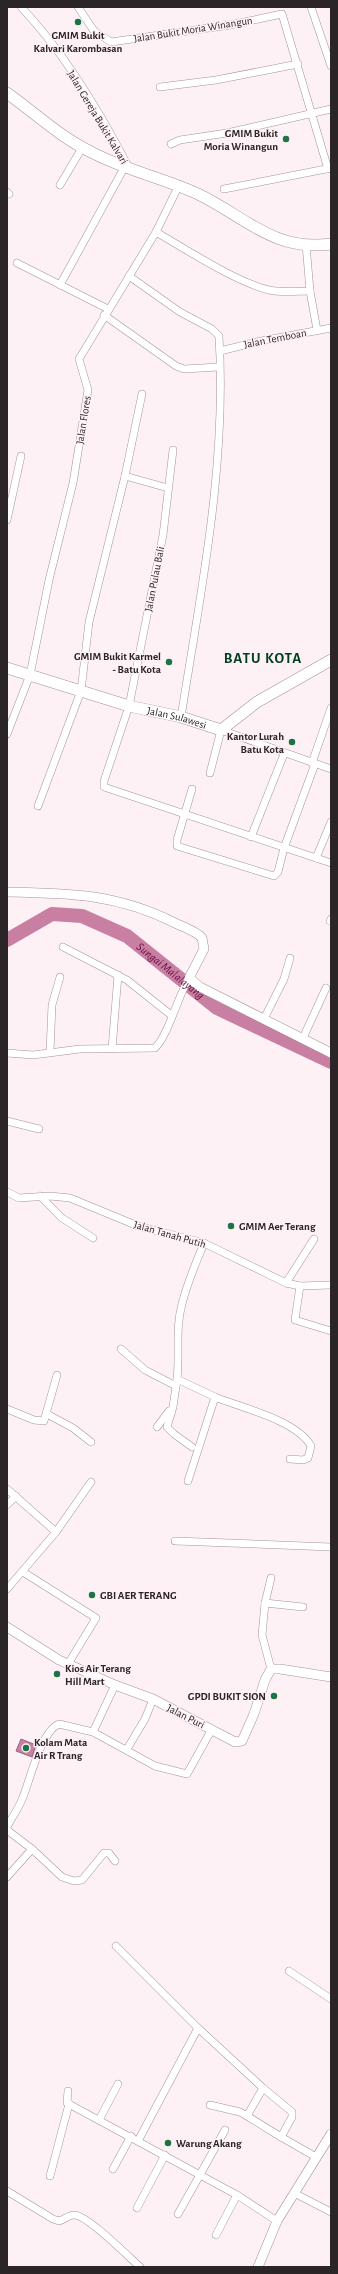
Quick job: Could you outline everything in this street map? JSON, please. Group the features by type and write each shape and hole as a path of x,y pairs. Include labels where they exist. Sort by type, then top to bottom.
{"main road":[{"path":"7,93 82,148 127,169 178,187 208,200 257,230 290,242 306,244 331,244"},
{"name":"Jalan Sulawesi","path":"7,668 129,706 181,717 221,730 257,702 331,660"}],"street":[{"name":"Jalan Gereja Bukit Kalvari","path":"21,7 37,24 102,121 127,169"},
{"name":"Jalan Bukit Moria Winangun","path":"78,7 94,31 111,42 230,25 281,10 329,168"},
{"path":"311,7 331,66"},
{"path":"160,87 216,80 298,64"},
{"path":"171,144 180,140 227,133 331,109"},
{"path":"60,185 82,148"},
{"path":"224,189 329,168"},
{"path":"60,285 127,169"},
{"name":"Jalan Flores","path":"7,734 30,675 49,580 73,483 88,390 79,359 156,232 178,187"},
{"path":"156,232 232,274 263,288 276,291 310,291"},
{"path":"306,244 310,291 317,330"},
{"path":"17,263 108,309"},
{"path":"129,276 180,312 216,332 219,336 220,351 215,498 181,717"},
{"path":"104,316 176,366 184,368 219,368"},
{"name":"Jalan Temboan","path":"220,351 331,328"},
{"path":"38,806 81,691 88,622 125,476 142,394"},
{"name":"Jalan Pulau Bali","path":"172,450 163,535 129,706 104,781 104,787 184,815"},
{"path":"7,520 21,456"},
{"path":"125,476 168,488"},
{"path":"192,789 176,844 180,848 274,876 278,872 284,848 331,708"},
{"path":"210,773 221,730 331,770"},
{"path":"251,838 284,754"},
{"path":"184,815 251,838 331,862"},
{"path":"316,858 331,822"},
{"path":"7,892 74,893 110,899 155,913 199,935 203,940 202,953 180,994 164,1037 155,1048 50,1052 33,1055 7,1054"},
{"path":"63,947 118,975 171,1015"},
{"path":"264,1019 284,979 290,958"},
{"path":"112,1049 118,975"},
{"path":"50,1052 52,1005 60,977"},
{"path":"188,979 331,1053"},
{"path":"303,1038 326,988"},
{"path":"7,1121 39,1129"},
{"name":"Jalan Tanah Putih","path":"7,1192 20,1198 40,1196 70,1198 138,1226 204,1242 286,1283 300,1286 331,1285"},
{"path":"40,1196 62,1218 93,1238"},
{"path":"286,1283 314,1239"},
{"path":"192,1447 167,1427 173,1407 176,1382 178,1364 177,1343 181,1305 204,1242"},
{"path":"300,1286 296,1320 331,1330"},
{"path":"121,1349 145,1370 292,1427 308,1440 311,1446 308,1458 303,1460 290,1459"},
{"path":"7,1409 40,1422 44,1421 57,1375"},
{"path":"188,1481 215,1397"},
{"path":"157,1427 173,1407"},
{"path":"47,1414 73,1428 91,1442"},
{"path":"7,1589 56,1532 91,1482"},
{"path":"7,1489 56,1532"},
{"path":"7,1505 16,1496"},
{"path":"174,1541 331,1547"},
{"path":"23,1572 96,1618 68,1664"},
{"path":"271,1578 265,1603 262,1635 271,1669 331,1677"},
{"path":"265,1603 303,1607"},
{"name":"Jalan Puri","path":"7,1627 26,1641 68,1664 115,1685 153,1699 212,1729 231,1741 242,1741 254,1714 265,1680 271,1669"},
{"path":"93,1732 115,1685"},
{"path":"127,1749 145,1719 153,1699"},
{"path":"7,1827 23,1798 35,1759 55,1726 70,1725 93,1732 127,1749 155,1766 187,1774 212,1729"},
{"path":"7,1830 32,1849 62,1877 74,1881 82,1880 104,1853 109,1853 114,1861"},
{"path":"7,1877 32,1849"},
{"path":"116,1946 198,2028 263,2088 292,2112 292,2117 281,2137"},
{"path":"289,1971 331,1999"},
{"path":"138,2141 198,2028"},
{"path":"99,2120 118,2084"},
{"path":"247,2116 263,2088"},
{"path":"50,2176 69,2104 67,2103 68,2091"},
{"path":"69,2104 131,2136 237,2195 277,2221"},
{"path":"210,2106 240,2112 316,2157"},
{"path":"178,2214 225,2130"},
{"path":"258,2267 277,2221 331,2134"},
{"path":"113,2169 131,2136"},
{"path":"137,2208 165,2155"},
{"path":"7,2191 53,2219 59,2221 72,2215 80,2217 116,2244 140,2267"},
{"path":"294,2193 331,2212"},
{"path":"216,2235 237,2195"}],"shaded area":[{"name":"Kolam Mata Air R Trang","path":"21,1739 36,1745 32,1757 16,1751"}],"waterway":[{"name":"Sungai Malalayang","path":"7,940 52,914 82,916 127,936 217,1008 331,1062"}],"place":[{"name":"GMIM Bukit Kalvari Karombasan","path":"78,22"},
{"name":"GMIM Bukit Moria Winangun","path":"286,139"},
{"name":"GMIM Bukit Karmel - Batu Kota","path":"169,662"},
{"name":"Kantor Lurah Batu Kota","path":"292,742"},
{"name":"GMIM Aer Terang","path":"231,1226"},
{"name":"GBI AER TERANG","path":"92,1595"},
{"name":"Kios Air Terang Hill Mart","path":"57,1674"},
{"name":"GPDI BUKIT SION","path":"274,1696"},
{"name":"Kolam Mata Air R Trang","path":"26,1748"},
{"name":"Warung Akang","path":"168,2143"}],"district":[{"name":"BATU KOTA","path":"263,658"}]}
